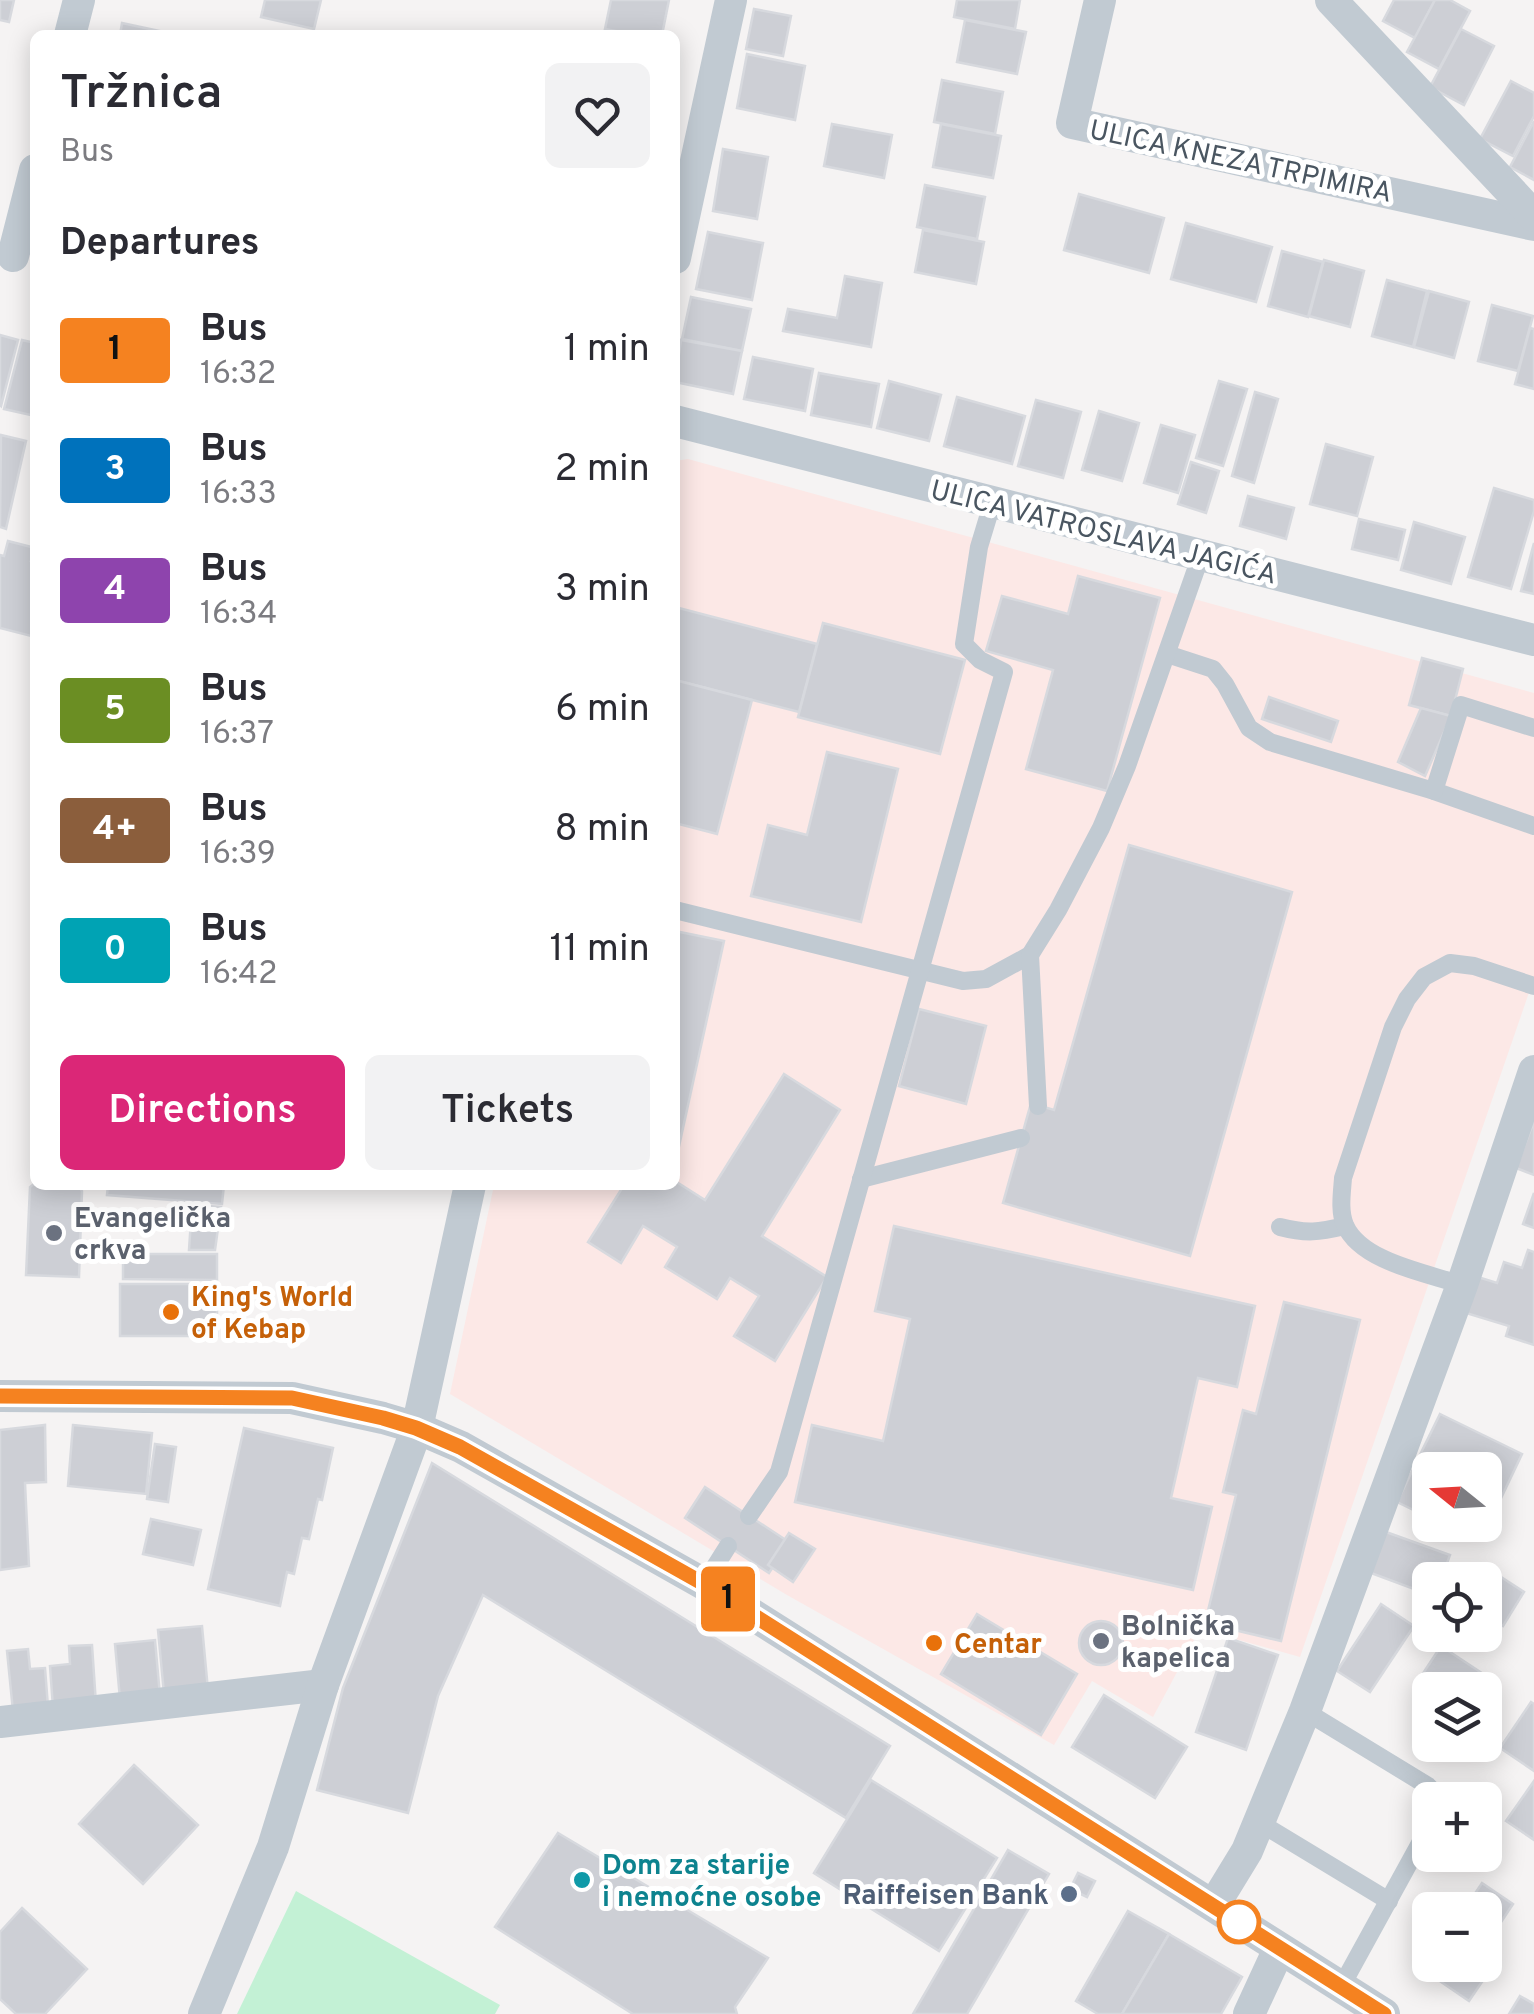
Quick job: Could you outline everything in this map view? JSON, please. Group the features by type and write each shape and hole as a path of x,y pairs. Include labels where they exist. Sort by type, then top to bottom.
{"street":[{"path":"71,30 79,0"},
{"path":"680,235 731,0"},
{"name":"ULICA KNEZA TRPIMIRA","path":"1100,0 1072,123 1534,225"},
{"path":"1332,0 1534,216"},
{"path":"16,257 30,193"},
{"name":"ULICA VATROSLAVA JAGIĆA","path":"680,422 1534,640"},
{"path":"1214,1906 1247,1852 1305,1710 1462,1285 1534,1071"},
{"path":"204,2014 273,1848 323,1685 416,1428 469,1190"},
{"path":"0,1396 292,1398 416,1428 460,1447 704,1584 1384,2014"},
{"path":"0,1722 323,1685"},
{"path":"1249,2014 1279,1949"}],"lane":[{"path":"749,1516 779,1472 1004,672 980,660 964,644 979,548 992,504"},
{"path":"680,911 963,981 986,979 1030,954 1101,828 1127,766 1201,555"},
{"path":"1167,654 1213,669 1249,728 1270,742 1434,791 1534,826"},
{"path":"1434,791 1461,705 1534,728"},
{"path":"1030,954 1038,1106"},
{"path":"1462,1285 1376,1256 1358,1241 1346,1226 1341,1203 1343,1178 1393,1027 1424,977 1450,963 1487,970 1534,986"},
{"path":"862,1179 1021,1138"},
{"path":"1280,1226 1298,1232 1318,1232 1346,1226"},
{"path":"704,1584 728,1546"},
{"path":"1305,1710 1422,1782"},
{"path":"1260,1823 1389,1900"},
{"path":"1342,1988 1412,1858"}],"shaded area":[{"path":"688,459 1534,693 1534,978 1300,1657 1200,1629 1153,1717 1092,1681 1054,1745 787,1595 450,1394 493,1190 680,1190 680,460"}],"green space":[{"path":"296,1891 500,2005 495,2014 237,2014"}],"building":[{"path":"0,0 14,0 9,22 0,20"},
{"path":"265,0 321,0 314,29 261,17"},
{"path":"611,0 669,0 663,30 605,29"},
{"path":"957,0 1020,0 1015,29 954,17"},
{"path":"1394,0 1435,0 1415,38 1383,21"},
{"path":"1435,0 1450,0 1470,11 1439,69 1407,52"},
{"path":"754,9 791,16 783,56 746,49"},
{"path":"965,20 1026,32 1017,74 957,62"},
{"path":"122,23 155,30 121,30"},
{"path":"1461,29 1494,46 1464,105 1430,87"},
{"path":"747,54 805,66 795,120 737,108"},
{"path":"942,80 1003,92 995,134 934,122"},
{"path":"1511,81 1534,93 1534,116 1513,156 1480,139"},
{"path":"1534,121 1534,180 1510,167"},
{"path":"832,124 892,135 884,178 824,166"},
{"path":"941,124 1001,136 993,178 933,167"},
{"path":"723,149 768,157 757,219 713,211"},
{"path":"925,185 985,197 977,239 917,227"},
{"path":"1079,194 1164,218 1149,273 1064,250"},
{"path":"1186,223 1272,247 1256,302 1171,279"},
{"path":"923,230 984,242 976,284 915,272"},
{"path":"708,232 763,243 752,300 696,289"},
{"path":"1282,251 1323,262 1308,317 1268,306"},
{"path":"1324,260 1364,271 1350,327 1309,316"},
{"path":"845,276 882,283 871,347 783,331 788,309 837,318"},
{"path":"1387,280 1427,291 1413,347 1372,336"},
{"path":"1429,291 1469,302 1454,358 1414,347"},
{"path":"691,297 751,309 742,351 682,339"},
{"path":"1492,305 1533,316 1518,371 1478,361"},
{"path":"1530,328 1534,329 1534,389 1515,384"},
{"path":"0,335 18,340 1,406 0,405"},
{"path":"22,340 30,342 30,415 4,409"},
{"path":"681,340 742,351 733,394 680,383"},
{"path":"753,357 813,369 805,411 744,399"},
{"path":"819,373 879,384 871,427 811,415"},
{"path":"889,381 941,395 929,441 877,428"},
{"path":"1219,381 1247,389 1223,466 1196,458"},
{"path":"1255,392 1278,399 1254,483 1232,476"},
{"path":"957,397 1025,416 1012,464 944,446"},
{"path":"1036,400 1081,412 1063,478 1018,466"},
{"path":"1099,411 1139,423 1122,481 1082,470"},
{"path":"1161,425 1195,435 1178,493 1144,483"},
{"path":"1,435 26,441 6,529 0,527"},
{"path":"1326,444 1373,457 1357,516 1310,504"},
{"path":"1191,462 1219,471 1206,513 1178,504"},
{"path":"1494,488 1534,500 1511,589 1468,577"},
{"path":"1248,496 1294,508 1286,539 1240,526"},
{"path":"1359,519 1405,530 1398,560 1352,549"},
{"path":"1414,522 1465,537 1451,584 1401,570"},
{"path":"8,541 30,547 30,636 0,628 0,555 4,556"},
{"path":"1534,543 1534,594 1521,591"},
{"path":"1078,576 1160,598 1107,791 1026,769 1053,670 986,651 1002,596 1068,614"},
{"path":"680,608 817,644 799,712 680,681"},
{"path":"823,623 965,660 940,754 798,717"},
{"path":"1422,658 1463,669 1451,716 1409,705"},
{"path":"680,681 752,700 717,834 680,824"},
{"path":"1269,697 1338,721 1331,742 1262,719"},
{"path":"1421,708 1451,716 1425,776 1398,762"},
{"path":"827,752 898,769 861,922 751,896 768,825 807,835"},
{"path":"1129,845 1292,892 1190,1256 1003,1203 1031,1103 1054,1110"},
{"path":"680,932 724,941 680,1142"},
{"path":"919,1009 986,1026 966,1104 899,1086"},
{"path":"784,1074 840,1110 762,1236 827,1277 775,1361 734,1336 759,1296 730,1278 717,1299 665,1267 677,1247 643,1226 621,1263 588,1242 621,1190 680,1190 680,1184 705,1200"},
{"path":"1534,1121 1534,1175 1516,1168"},
{"name":"Evangelička crkva","path":"30,1187 81,1190 79,1277 26,1275"},
{"path":"108,1190 223,1190 222,1204 107,1195"},
{"path":"1534,1193 1534,1228 1523,1224"},
{"path":"192,1205 221,1207 215,1250 189,1250"},
{"path":"894,1226 1255,1306 1237,1387 1198,1378 1171,1498 1212,1507 1193,1590 795,1502 812,1425 883,1441 910,1319 875,1311"},
{"path":"1528,1250 1534,1252 1534,1345 1506,1336 1509,1326 1466,1313 1478,1277 1497,1283 1504,1262 1522,1268"},
{"path":"123,1254 217,1254 217,1280 123,1279"},
{"path":"120,1284 217,1284 217,1336 120,1336"},
{"path":"1284,1302 1360,1320 1281,1641 1205,1623 1236,1495 1223,1492 1243,1410 1256,1414"},
{"path":"1440,1414 1522,1454 1502,1496 1502,1452 1421,1452"},
{"path":"45,1425 46,1482 25,1483 29,1566 0,1570 0,1430"},
{"path":"73,1425 152,1433 146,1494 68,1486"},
{"path":"244,1428 333,1448 309,1539 302,1538 294,1574 287,1572 280,1606 208,1589"},
{"path":"155,1444 176,1447 168,1502 147,1499"},
{"path":"432,1463 890,1746 846,1818 483,1595 438,1696 408,1813 317,1790 343,1688"},
{"path":"1412,1471 1412,1509 1397,1502"},
{"path":"705,1487 789,1542 769,1573 685,1518"},
{"path":"151,1519 201,1530 193,1565 143,1554"},
{"path":"1386,1532 1450,1555 1447,1562 1412,1562 1412,1588 1371,1573"},
{"path":"789,1533 815,1549 793,1582 768,1565"},
{"path":"1502,1578 1524,1592 1502,1625"},
{"path":"1381,1604 1412,1625 1370,1692 1337,1671"},
{"path":"977,1614 1077,1674 1041,1735 941,1674"},
{"name":"Bolnička kapelica","path":"1101,1621 1116,1628 1123,1643 1116,1658 1101,1665 1086,1658 1079,1643 1086,1628"},
{"path":"202,1626 208,1690 164,1694 158,1630"},
{"path":"1228,1638 1278,1655 1246,1750 1196,1732"},
{"path":"155,1640 160,1696 120,1699 115,1644"},
{"path":"92,1645 96,1704 53,1708 50,1666 70,1664 69,1646"},
{"path":"28,1649 30,1669 45,1668 48,1707 13,1711 7,1651"},
{"path":"1437,1652 1450,1652 1480,1672 1424,1672"},
{"path":"1104,1695 1187,1747 1155,1798 1072,1747"},
{"path":"1531,1702 1534,1704 1534,1771 1502,1749"},
{"path":"134,1765 198,1825 143,1884 79,1824"},
{"path":"871,1780 997,1858 939,1951 814,1873"},
{"path":"1534,1781 1534,1840 1506,1821"},
{"name":"Dom za starije i nemoćne osobe","path":"558,1833 768,1958 735,2007 737,2014 633,2014 495,1927"},
{"path":"1008,1850 1049,1874 967,2014 913,2014"},
{"path":"1078,1873 1095,1881 1087,1897 1070,1889"},
{"path":"1482,1883 1495,1892 1476,1892"},
{"path":"1502,1897 1513,1904 1502,1920"},
{"path":"22,1908 87,1969 45,2014 16,2014 0,1999 0,1932"},
{"path":"1128,1911 1169,1934 1122,2014 1098,2014 1076,2001"},
{"path":"1169,1934 1242,1977 1221,2014 1122,2014"},
{"path":"1441,1982 1482,1982 1469,2001"},
{"path":"1520,1996 1534,2004 1534,2014 1509,2014"}],"bus line":[{"name":"1","path":"0,1396 292,1398 383,1418 460,1447 704,1584 1384,2014"}],"place":[{"name":"Evangelička crkva","path":"54,1233"},
{"name":"King's World of Kebap","path":"171,1312"},
{"name":"Bolnička kapelica","path":"1101,1641"},
{"name":"Centar","path":"934,1643"},
{"name":"Dom za starije i nemoćne osobe","path":"582,1880"},
{"name":"Raiffeisen Bank","path":"1069,1894"}]}
